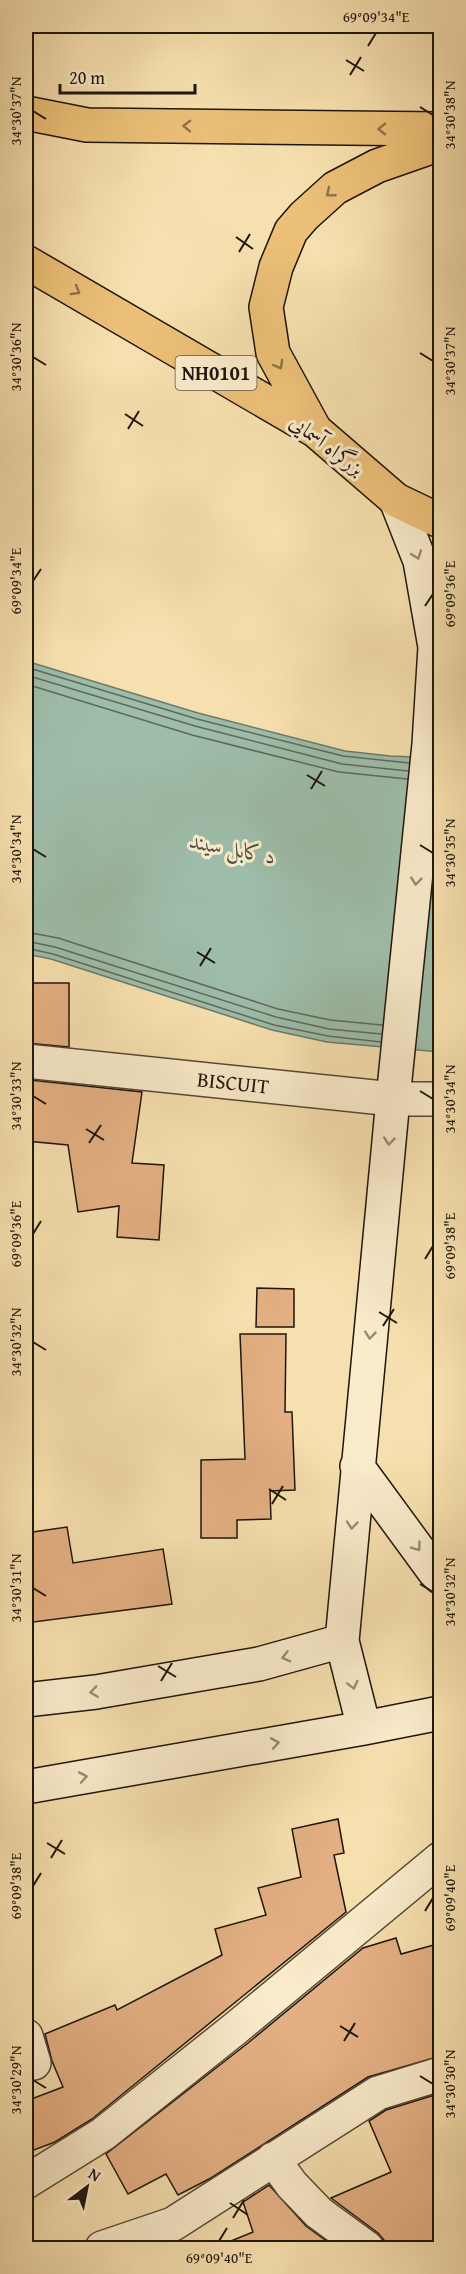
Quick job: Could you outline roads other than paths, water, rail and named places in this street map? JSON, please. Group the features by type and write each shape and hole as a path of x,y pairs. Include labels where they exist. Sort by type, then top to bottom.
{"highway":[{"path":"26,113 87,125 441,129"},
{"name":"NH0101","path":"316,431 273,354 266,307 276,267 291,231 335,188 377,166 441,144"},
{"name":"بزرگراه آسمایی","path":"26,262 316,431 396,500 441,521"}],"main road":[{"path":"364,1728 342,1641 357,1466 438,647 420,561 396,500"},
{"name":"BISCUIT","path":"26,1061 393,1100 441,1099"},
{"path":"357,1466 434,1571 441,1577"},
{"path":"26,1701 96,1692 259,1664 342,1641"},
{"path":"26,1787 441,1713"},
{"path":"26,2182 103,2134 237,2028 441,1859"},
{"path":"102,2248 173,2224 378,2093 441,2074"},
{"path":"273,2159 292,2185 319,2213 367,2248"}],"water":[{"name":"د کابل سيند","path":"26,661 198,713 345,751 440,758 440,1052 327,1042 272,1030 51,959 26,954"}]}
